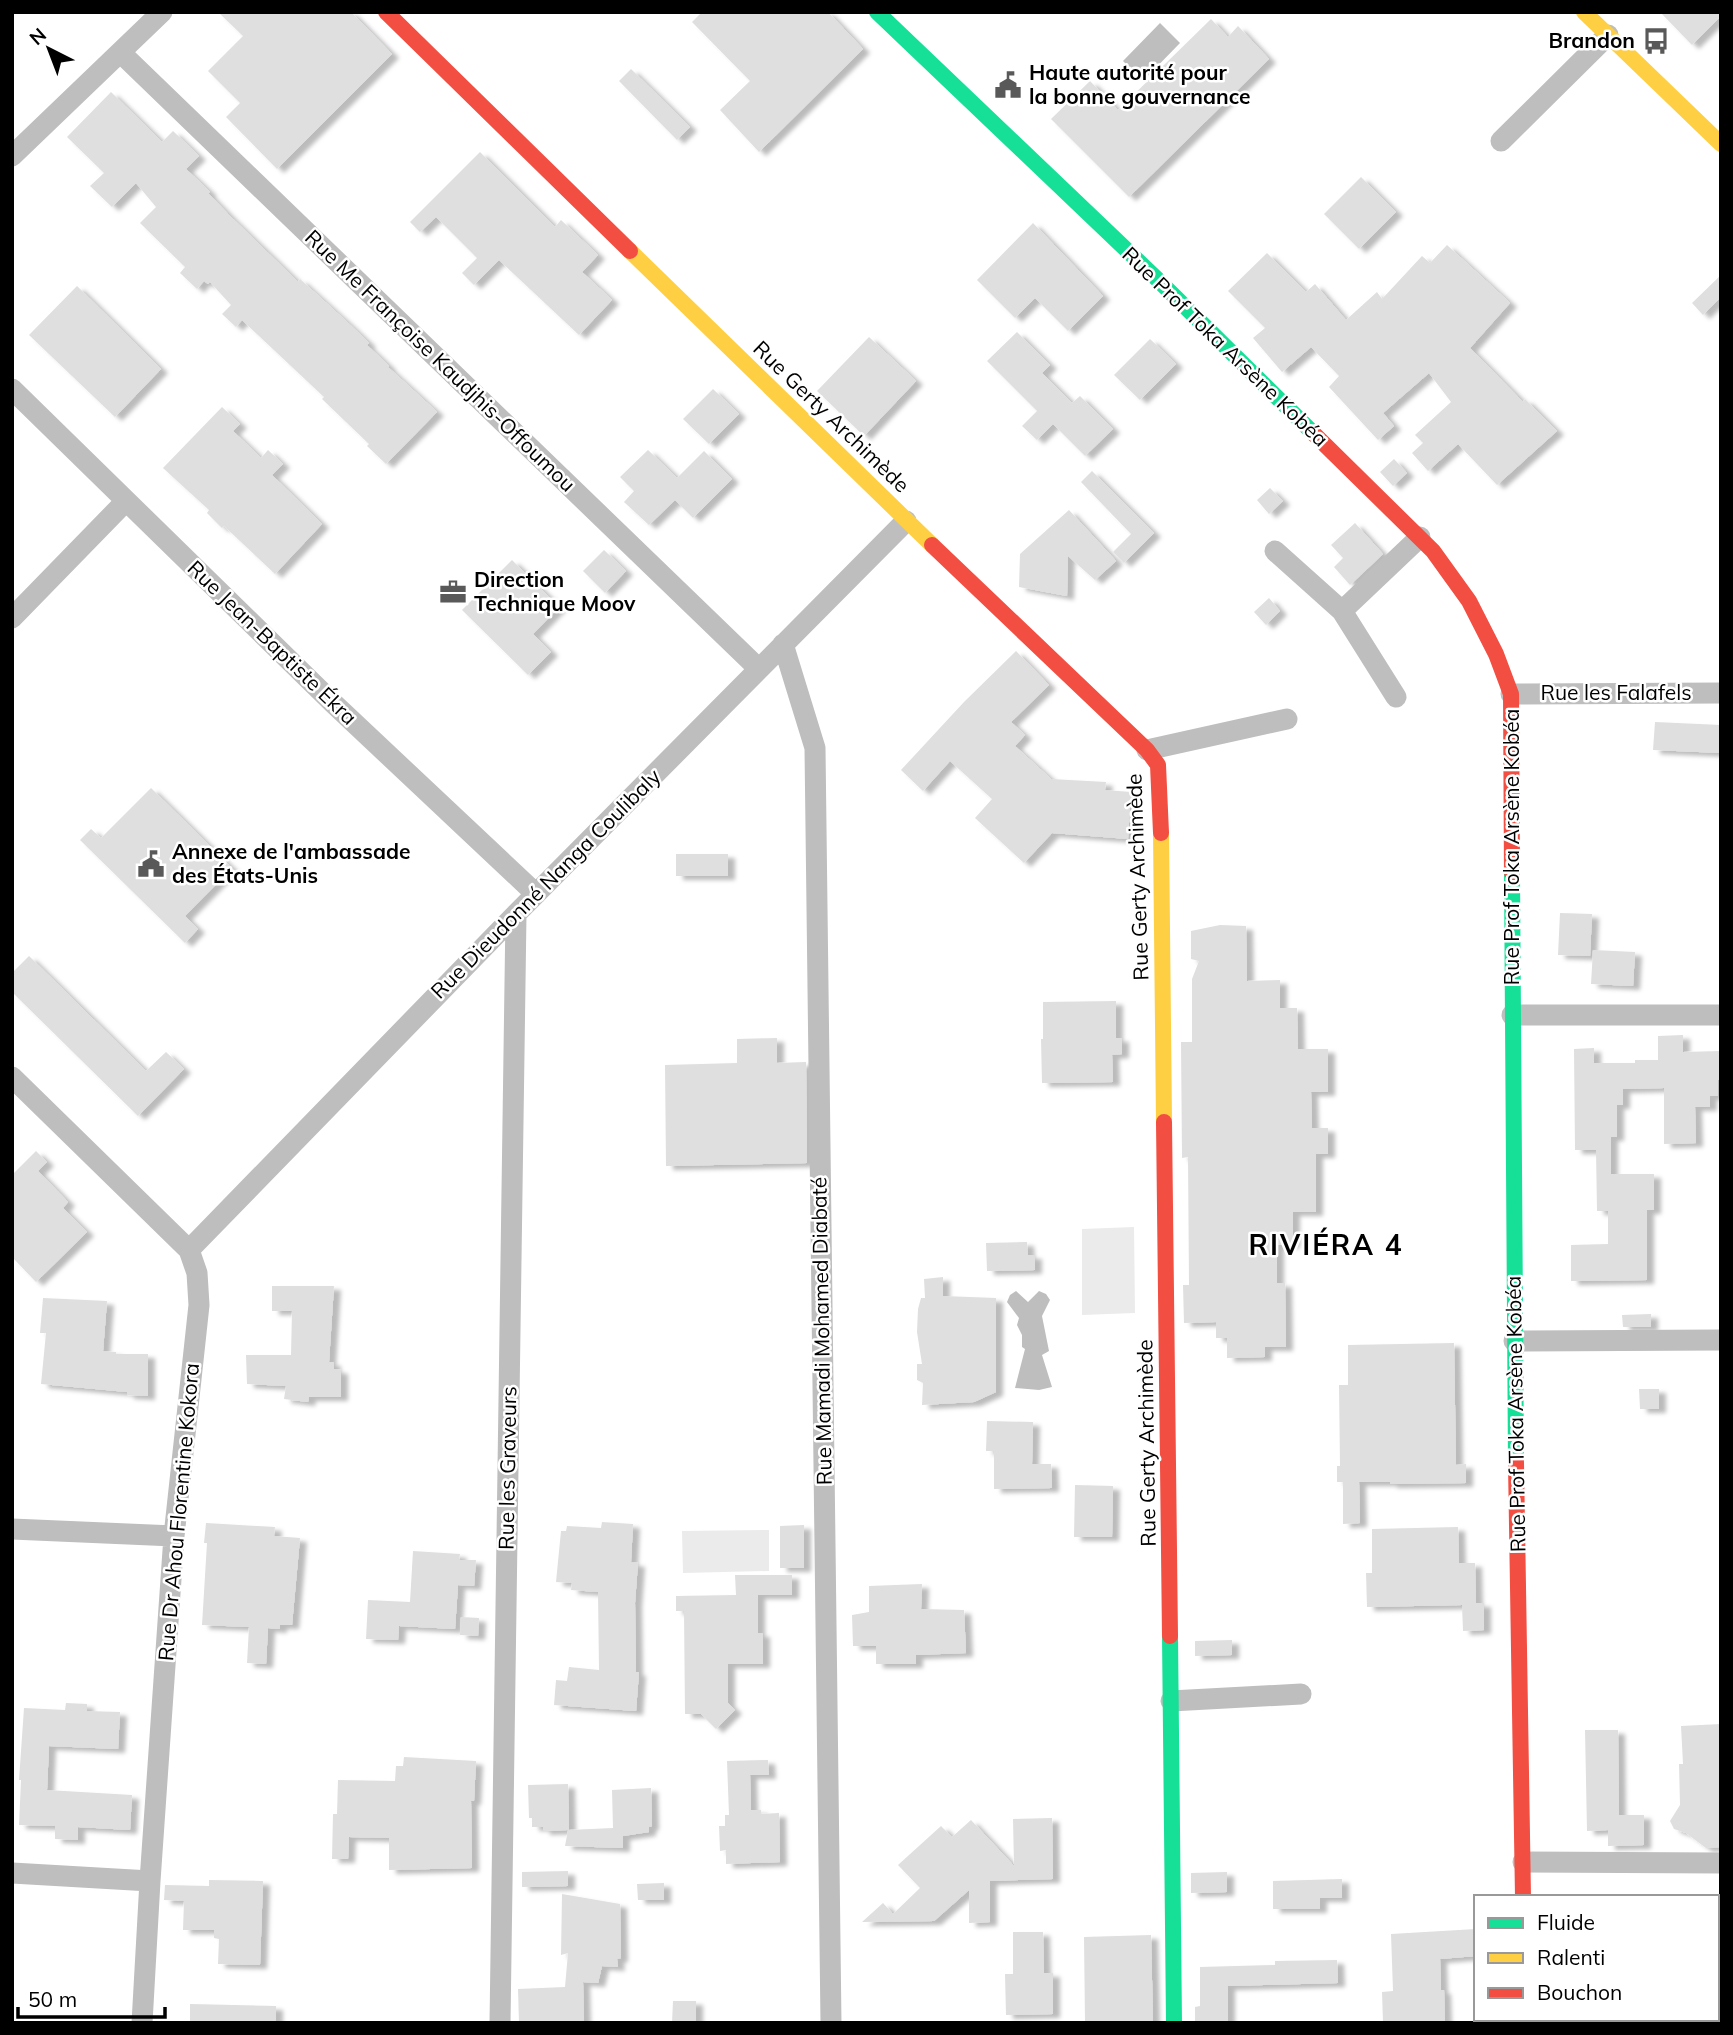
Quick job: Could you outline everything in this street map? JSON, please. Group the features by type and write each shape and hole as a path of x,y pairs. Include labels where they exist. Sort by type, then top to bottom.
{"street":[{"path":"12,156 162,12"},
{"name":"Rue Gerty Archimède","path":"386,12 906,521 1147,750 1158,765 1174,2023"},
{"name":"Rue Prof Toka Arsène Kobéa","path":"877,12 1157,279 1420,537 1464,589 1502,663 1511,694 1514,1341 1523,1895"},
{"path":"1584,12 1721,144"},
{"path":"1501,141 1608,35"},
{"name":"Rue Me Françoise Kaudjhis-Offoumou","path":"121,53 759,669"},
{"name":"Rue Jean-Baptiste Ékra","path":"12,389 333,703 536,894"},
{"path":"12,618 126,501"},
{"name":"Rue Dieudonné Nanga Coulibaly","path":"189,1250 516,914 906,521"},
{"path":"1342,611 1420,537"},
{"path":"1275,551 1342,611 1396,697"},
{"name":"Rue Mamadi Mohamed Diabaté","path":"783,644 815,748 831,2023"},
{"name":"Rue les Falafels","path":"1511,694 1721,693"},
{"path":"1147,750 1287,719"},
{"name":"Rue les Graveurs","path":"500,2023 516,914"},
{"path":"1512,1015 1721,1015"},
{"path":"12,1076 189,1250"},
{"name":"Rue Dr Ahou Florentine Kokora","path":"142,2023 174,1536 199,1305 197,1273 189,1250"},
{"path":"1514,1341 1721,1340"},
{"path":"12,1529 174,1536"},
{"path":"1171,1701 1301,1694"},
{"path":"1523,1862 1721,1863"},
{"path":"12,1873 150,1881"}],"shaded area":[{"path":"1160,23 1180,43 1143,81 1123,61"},
{"path":"1134,1227 1135,1313 1082,1315 1082,1229"},
{"path":"1016,1291 1028,1302 1039,1291 1046,1294 1050,1300 1042,1316 1049,1351 1042,1355 1052,1387 1039,1390 1015,1388 1025,1349 1022,1347 1022,1335 1017,1325 1019,1318 1007,1302 1010,1295"},
{"path":"769,1530 769,1571 683,1573 682,1531"}],"building":[{"path":"218,12 351,12 392,54 277,169 226,117 240,103 208,71 243,36"},
{"path":"702,12 828,12 863,49 759,152 720,110 750,81 692,22"},
{"path":"1660,12 1721,12 1721,16 1692,45"},
{"path":"1211,19 1228,37 1238,26 1269,59 1129,197 1051,119 1090,81 1118,110"},
{"path":"631,69 690,127 677,140 619,81"},
{"path":"111,92 162,142 173,131 199,156 186,169 210,192 208,193 298,282 300,279 369,343 367,345 388,367 437,412 386,464 322,399 324,397 242,320 236,327 222,314 231,305 210,282 208,284 204,281 197,289 180,273 185,267 140,223 156,207 136,183 112,207 90,186 104,173 67,137"},
{"path":"480,152 555,227 561,220 598,255 582,272 612,300 579,335 499,260 474,285 462,273 477,258 436,217 420,232 410,222"},
{"path":"1361,177 1396,212 1359,249 1324,214"},
{"path":"1033,223 1103,296 1068,331 1035,298 1015,318 977,280"},
{"path":"1447,245 1510,303 1470,348 1523,402 1525,399 1557,431 1497,485 1458,444 1428,471 1412,453 1423,443 1415,435 1451,402 1429,373 1383,413 1394,426 1378,440 1329,387 1339,376 1311,347 1282,372 1253,338 1265,328 1228,291 1267,253 1306,292 1315,284 1346,320 1377,292 1382,299 1422,256 1430,263"},
{"path":"1721,275 1721,297 1703,315 1692,303"},
{"path":"77,286 161,369 115,417 29,335"},
{"path":"1017,332 1050,365 1042,373 1072,403 1080,396 1113,429 1085,456 1053,424 1037,440 1022,426 1037,411 987,361"},
{"path":"869,337 916,381 864,436 817,391"},
{"path":"1150,339 1176,364 1140,400 1114,375"},
{"path":"713,389 739,414 709,444 683,419"},
{"path":"222,407 240,424 233,431 261,458 268,450 283,464 272,475 322,524 275,574 224,526 222,528 207,513 209,510 163,468"},
{"path":"648,450 677,478 704,451 732,479 693,518 675,500 649,525 624,502 634,491 620,477"},
{"path":"1394,459 1407,473 1393,486 1380,472"},
{"path":"1092,471 1154,533 1124,563 1113,552 1131,534 1081,482"},
{"path":"1270,488 1283,501 1269,514 1257,500"},
{"path":"1069,510 1116,561 1095,580 1068,556 1067,596 1019,587 1020,554"},
{"path":"1355,523 1383,554 1350,585 1334,567 1343,558 1331,545"},
{"path":"604,550 626,571 605,593 583,571"},
{"path":"512,560 559,607 533,634 551,652 528,675 462,610"},
{"path":"1269,598 1280,611 1266,625 1254,612"},
{"path":"1016,651 1049,685 1011,722 1025,735 1015,746 1051,779 1106,782 1105,790 1131,792 1128,839 1052,833 1024,863 975,818 992,799 950,761 923,791 901,770"},
{"path":"1655,722 1721,725 1721,753 1653,750"},
{"path":"151,788 232,868 185,916 198,929 185,943 80,840 91,829 101,838"},
{"path":"676,854 728,854 728,876 676,876"},
{"path":"1560,913 1592,914 1590,956 1558,955"},
{"path":"1220,925 1246,926 1247,981 1280,980 1280,1008 1297,1008 1298,1049 1328,1049 1328,1092 1311,1092 1312,1128 1328,1128 1328,1154 1316,1154 1316,1212 1293,1212 1293,1244 1277,1245 1277,1283 1285,1283 1286,1347 1265,1347 1265,1357 1227,1358 1227,1338 1216,1338 1216,1322 1184,1323 1183,1285 1189,1285 1188,1157 1182,1158 1181,1042 1192,1042 1192,979 1199,961 1191,959 1191,931"},
{"path":"1593,950 1635,952 1633,986 1591,984"},
{"path":"29,956 146,1071 166,1052 184,1069 138,1116 12,992 12,973"},
{"path":"1116,1001 1116,1038 1122,1038 1122,1054 1112,1055 1113,1082 1042,1083 1043,1002"},
{"path":"1683,1035 1683,1052 1721,1051 1718,1096 1710,1096 1710,1107 1695,1107 1696,1143 1664,1144 1664,1088 1623,1089 1623,1105 1617,1105 1617,1137 1611,1137 1611,1174 1654,1174 1654,1210 1647,1210 1647,1280 1571,1281 1571,1245 1608,1244 1608,1211 1597,1211 1596,1150 1575,1150 1574,1049 1594,1048 1594,1063 1635,1063 1635,1060 1658,1060 1658,1036"},
{"path":"777,1038 777,1063 806,1062 807,1163 666,1166 665,1065 737,1063 737,1039"},
{"path":"36,1151 47,1162 38,1171 68,1202 63,1208 87,1232 36,1282 12,1257 12,1175"},
{"path":"1027,1242 1028,1255 1035,1255 1035,1270 987,1271 986,1243"},
{"path":"943,1277 943,1296 996,1298 996,1392 974,1402 922,1405 923,1383 917,1380 917,1364 922,1364 917,1332 918,1309 921,1298 925,1298 924,1279"},
{"path":"272,1286 334,1286 329,1362 334,1362 334,1369 341,1370 341,1397 309,1397 308,1402 284,1399 286,1386 247,1384 246,1355 291,1355 292,1311 272,1311"},
{"path":"43,1298 107,1301 103,1351 116,1354 148,1354 148,1396 41,1384 46,1333 40,1333"},
{"path":"1651,1314 1651,1327 1623,1327 1622,1315"},
{"path":"1454,1343 1456,1465 1466,1464 1466,1483 1359,1482 1360,1523 1343,1524 1343,1482 1337,1482 1337,1466 1340,1466 1339,1385 1348,1385 1348,1345"},
{"path":"1639,1389 1659,1389 1659,1409 1640,1409"},
{"path":"987,1421 1033,1422 1032,1464 1051,1464 1052,1488 994,1489 994,1451 986,1451"},
{"path":"1075,1485 1113,1486 1112,1537 1074,1537"},
{"path":"602,1522 633,1524 631,1562 638,1563 635,1603 636,1672 639,1672 636,1711 554,1705 556,1680 567,1681 569,1667 599,1670 598,1592 571,1590 572,1583 556,1582 561,1531 566,1531 567,1526 601,1528"},
{"path":"206,1523 275,1527 274,1536 300,1538 292,1625 280,1625 280,1629 268,1628 266,1664 247,1663 249,1627 202,1625"},
{"path":"804,1525 804,1568 780,1568 780,1526"},
{"path":"1458,1527 1459,1563 1475,1563 1476,1603 1484,1603 1484,1630 1463,1631 1462,1605 1367,1607 1366,1573 1372,1573 1372,1529"},
{"path":"413,1551 460,1554 459,1560 476,1560 474,1586 458,1585 455,1629 399,1626 398,1640 366,1639 368,1600 410,1602"},
{"path":"735,1575 792,1575 792,1595 758,1595 758,1633 763,1633 763,1664 728,1664 728,1703 735,1710 716,1729 701,1714 685,1714 684,1611 676,1611 676,1596 736,1595"},
{"path":"922,1584 921,1609 964,1610 966,1653 916,1655 916,1664 876,1664 876,1646 853,1646 852,1615 869,1612 869,1586"},
{"path":"461,1617 479,1618 478,1636 460,1635"},
{"path":"1232,1640 1232,1655 1195,1656 1195,1641"},
{"path":"66,1703 87,1704 87,1711 120,1712 118,1749 49,1746 47,1790 132,1795 130,1830 78,1827 78,1840 55,1839 55,1826 19,1825 24,1708 65,1710"},
{"path":"1721,1724 1721,1847 1706,1848 1686,1833 1674,1829 1670,1821 1680,1805 1679,1764 1683,1764 1681,1726"},
{"path":"1585,1730 1618,1730 1619,1815 1644,1815 1644,1845 1608,1846 1608,1830 1587,1831"},
{"path":"404,1757 476,1761 474,1801 471,1801 472,1868 389,1870 389,1838 349,1837 348,1859 332,1859 333,1814 337,1814 338,1780 395,1781 396,1766 403,1766"},
{"path":"768,1760 769,1775 750,1775 751,1810 761,1810 761,1814 779,1813 780,1862 726,1864 726,1850 720,1851 719,1826 725,1826 725,1815 729,1815 727,1761"},
{"path":"568,1784 569,1830 613,1828 612,1790 651,1788 652,1826 649,1827 649,1832 623,1836 623,1848 565,1846 568,1830 543,1831 543,1827 532,1827 532,1818 529,1818 528,1785"},
{"path":"1052,1818 1053,1879 990,1881 990,1922 969,1923 969,1890 934,1921 862,1922 883,1903 893,1914 920,1888 898,1865 941,1826 952,1837 971,1820 1014,1866 1013,1819"},
{"path":"568,1871 568,1886 522,1887 522,1872"},
{"path":"1227,1872 1227,1892 1191,1893 1191,1873"},
{"path":"1342,1879 1342,1898 1320,1898 1320,1909 1273,1909 1273,1881"},
{"path":"209,1880 263,1881 260,1965 218,1964 219,1939 214,1938 214,1930 183,1930 184,1901 164,1900 165,1885 209,1886"},
{"path":"664,1883 664,1900 638,1900 637,1884"},
{"path":"562,1894 620,1904 621,1958 617,1959 618,1967 602,1966 598,1983 583,1982 584,2023 519,2023 518,1989 565,1987 568,1953 561,1955"},
{"path":"1474,1929 1474,1956 1440,1959 1445,2023 1383,2023 1382,1992 1393,1991 1391,1934"},
{"path":"1013,1932 1043,1932 1044,1973 1053,1973 1053,2014 1006,2015 1005,1974 1013,1974"},
{"path":"1151,1935 1153,2023 1085,2023 1084,1937"},
{"path":"1337,1960 1338,1983 1228,1986 1228,2023 1195,2023 1195,2007 1200,2006 1200,1967 1275,1965 1275,1961"},
{"path":"673,2001 696,2001 696,2023 672,2023"},
{"path":"190,2004 276,2006 276,2023 190,2022"}],"traffic: fast":[{"path":"877,12 1157,279 1313,433"},
{"path":"1512,873 1516,1463"},
{"path":"1170,1636 1174,2023"}],"traffic: slow":[{"path":"1584,12 1721,144"},
{"path":"630,251 932,545"},
{"path":"1161,833 1164,1122"}],"traffic: jam":[{"path":"386,12 630,251"},
{"path":"1313,433 1433,551 1469,601 1496,654 1511,694 1512,873"},
{"path":"932,545 1147,750 1158,765 1161,833"},
{"path":"1164,1122 1170,1636"},
{"path":"1516,1463 1523,1895"}],"place":[{"name":"Brandon","path":"1656,41"},
{"name":"Haute autorité pour la bonne gouvernance","path":"1008,85"},
{"name":"Direction Technique Moov","path":"453,592"},
{"name":"Annexe de l'ambassade des États-Unis","path":"151,864"}],"district":[{"name":"RIVIÉRA 4","path":"1326,1245"}]}
